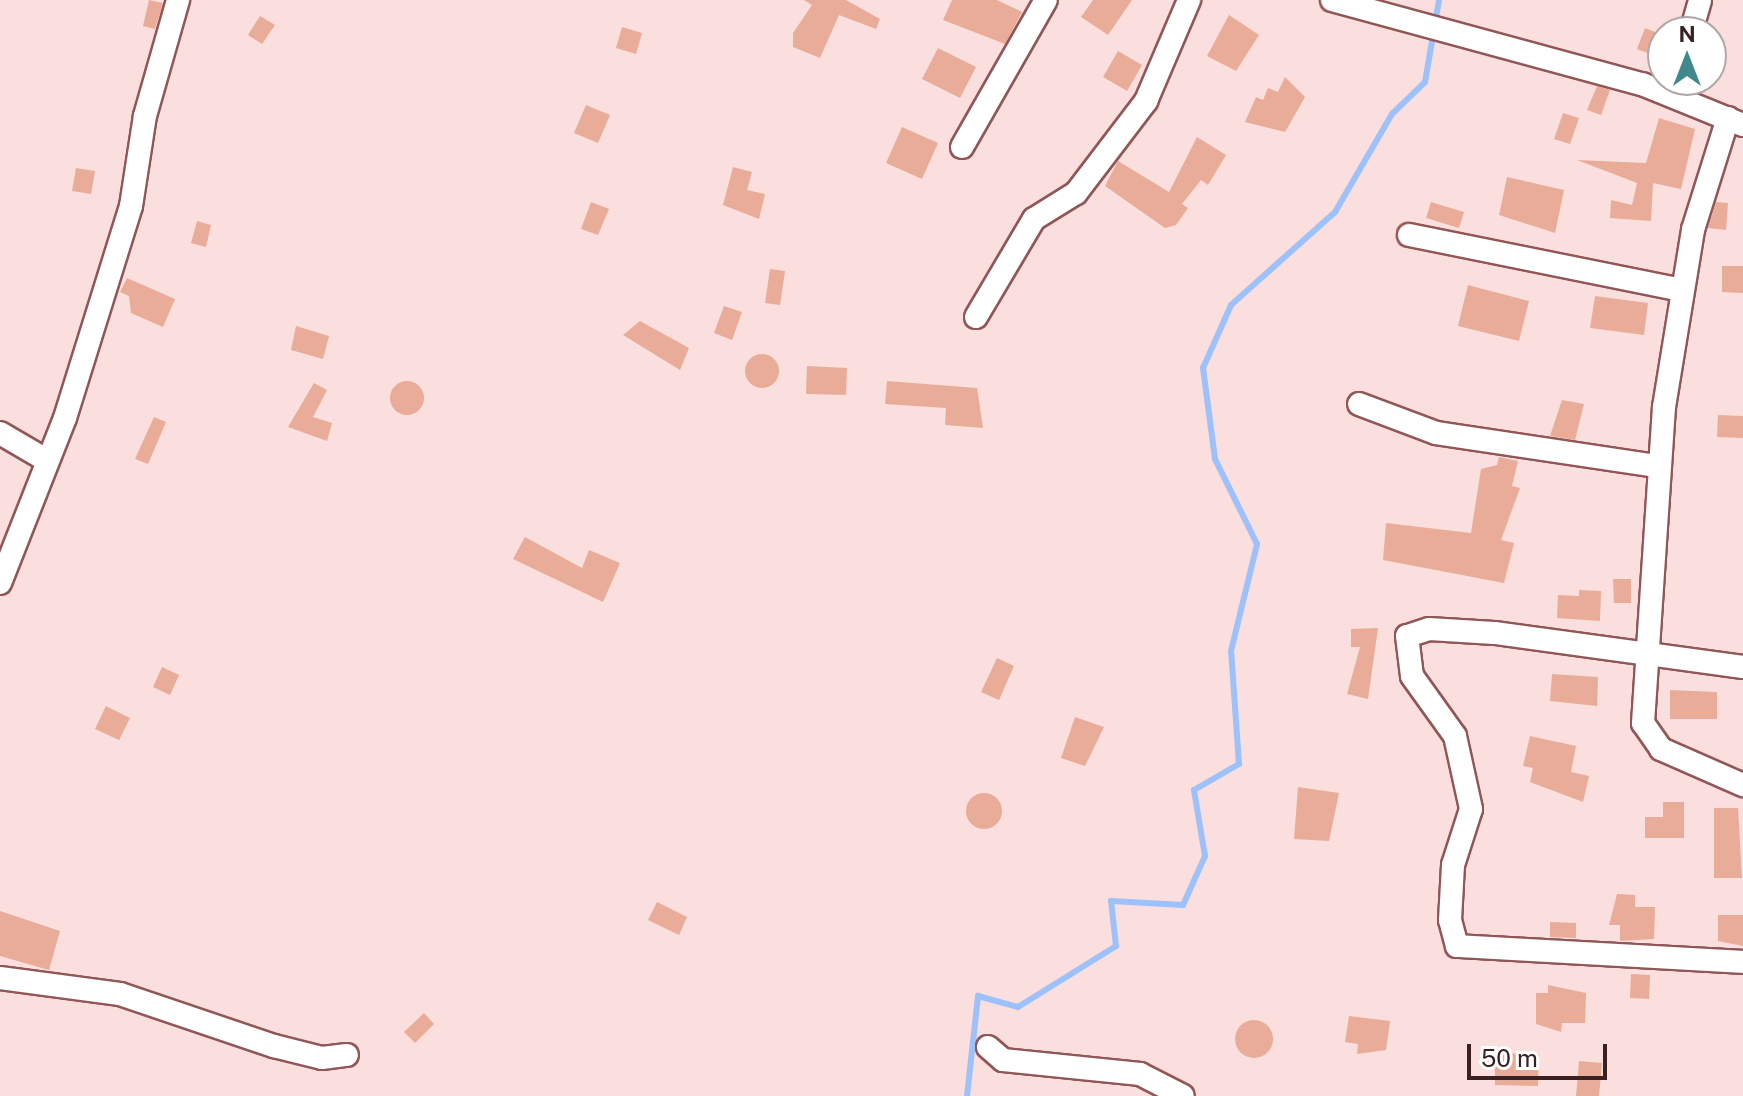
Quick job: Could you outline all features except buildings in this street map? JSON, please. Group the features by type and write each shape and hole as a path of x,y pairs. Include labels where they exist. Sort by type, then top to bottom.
{"street":[{"path":"0,583 46,460 131,206 145,116 178,0"},
{"path":"962,147 1046,0"},
{"path":"976,317 1034,219 1076,193 1146,101 1189,0"},
{"path":"1332,0 1412,25 1443,29 1647,81"},
{"path":"1690,96 1736,121 1682,290 1656,466 1643,657 1643,723 1661,749 1743,785"},
{"path":"1409,235 1682,290"},
{"path":"1359,404 1436,433 1656,466"},
{"path":"0,433 46,460"},
{"path":"1743,667 1643,657 1494,633 1429,629 1407,636 1412,676 1455,736 1471,809 1453,865 1450,920 1457,946 1743,962"},
{"path":"0,978 120,994 286,1049 322,1058 347,1055"},
{"path":"988,1047 1003,1060 1140,1074 1183,1096"}],"waterway":[{"path":"967,1096 978,996 1018,1007 1116,946 1111,901 1183,905 1205,856 1194,790 1239,764 1231,651 1257,544 1215,459 1203,368 1231,305 1335,212 1392,114 1425,82 1439,0"}]}
